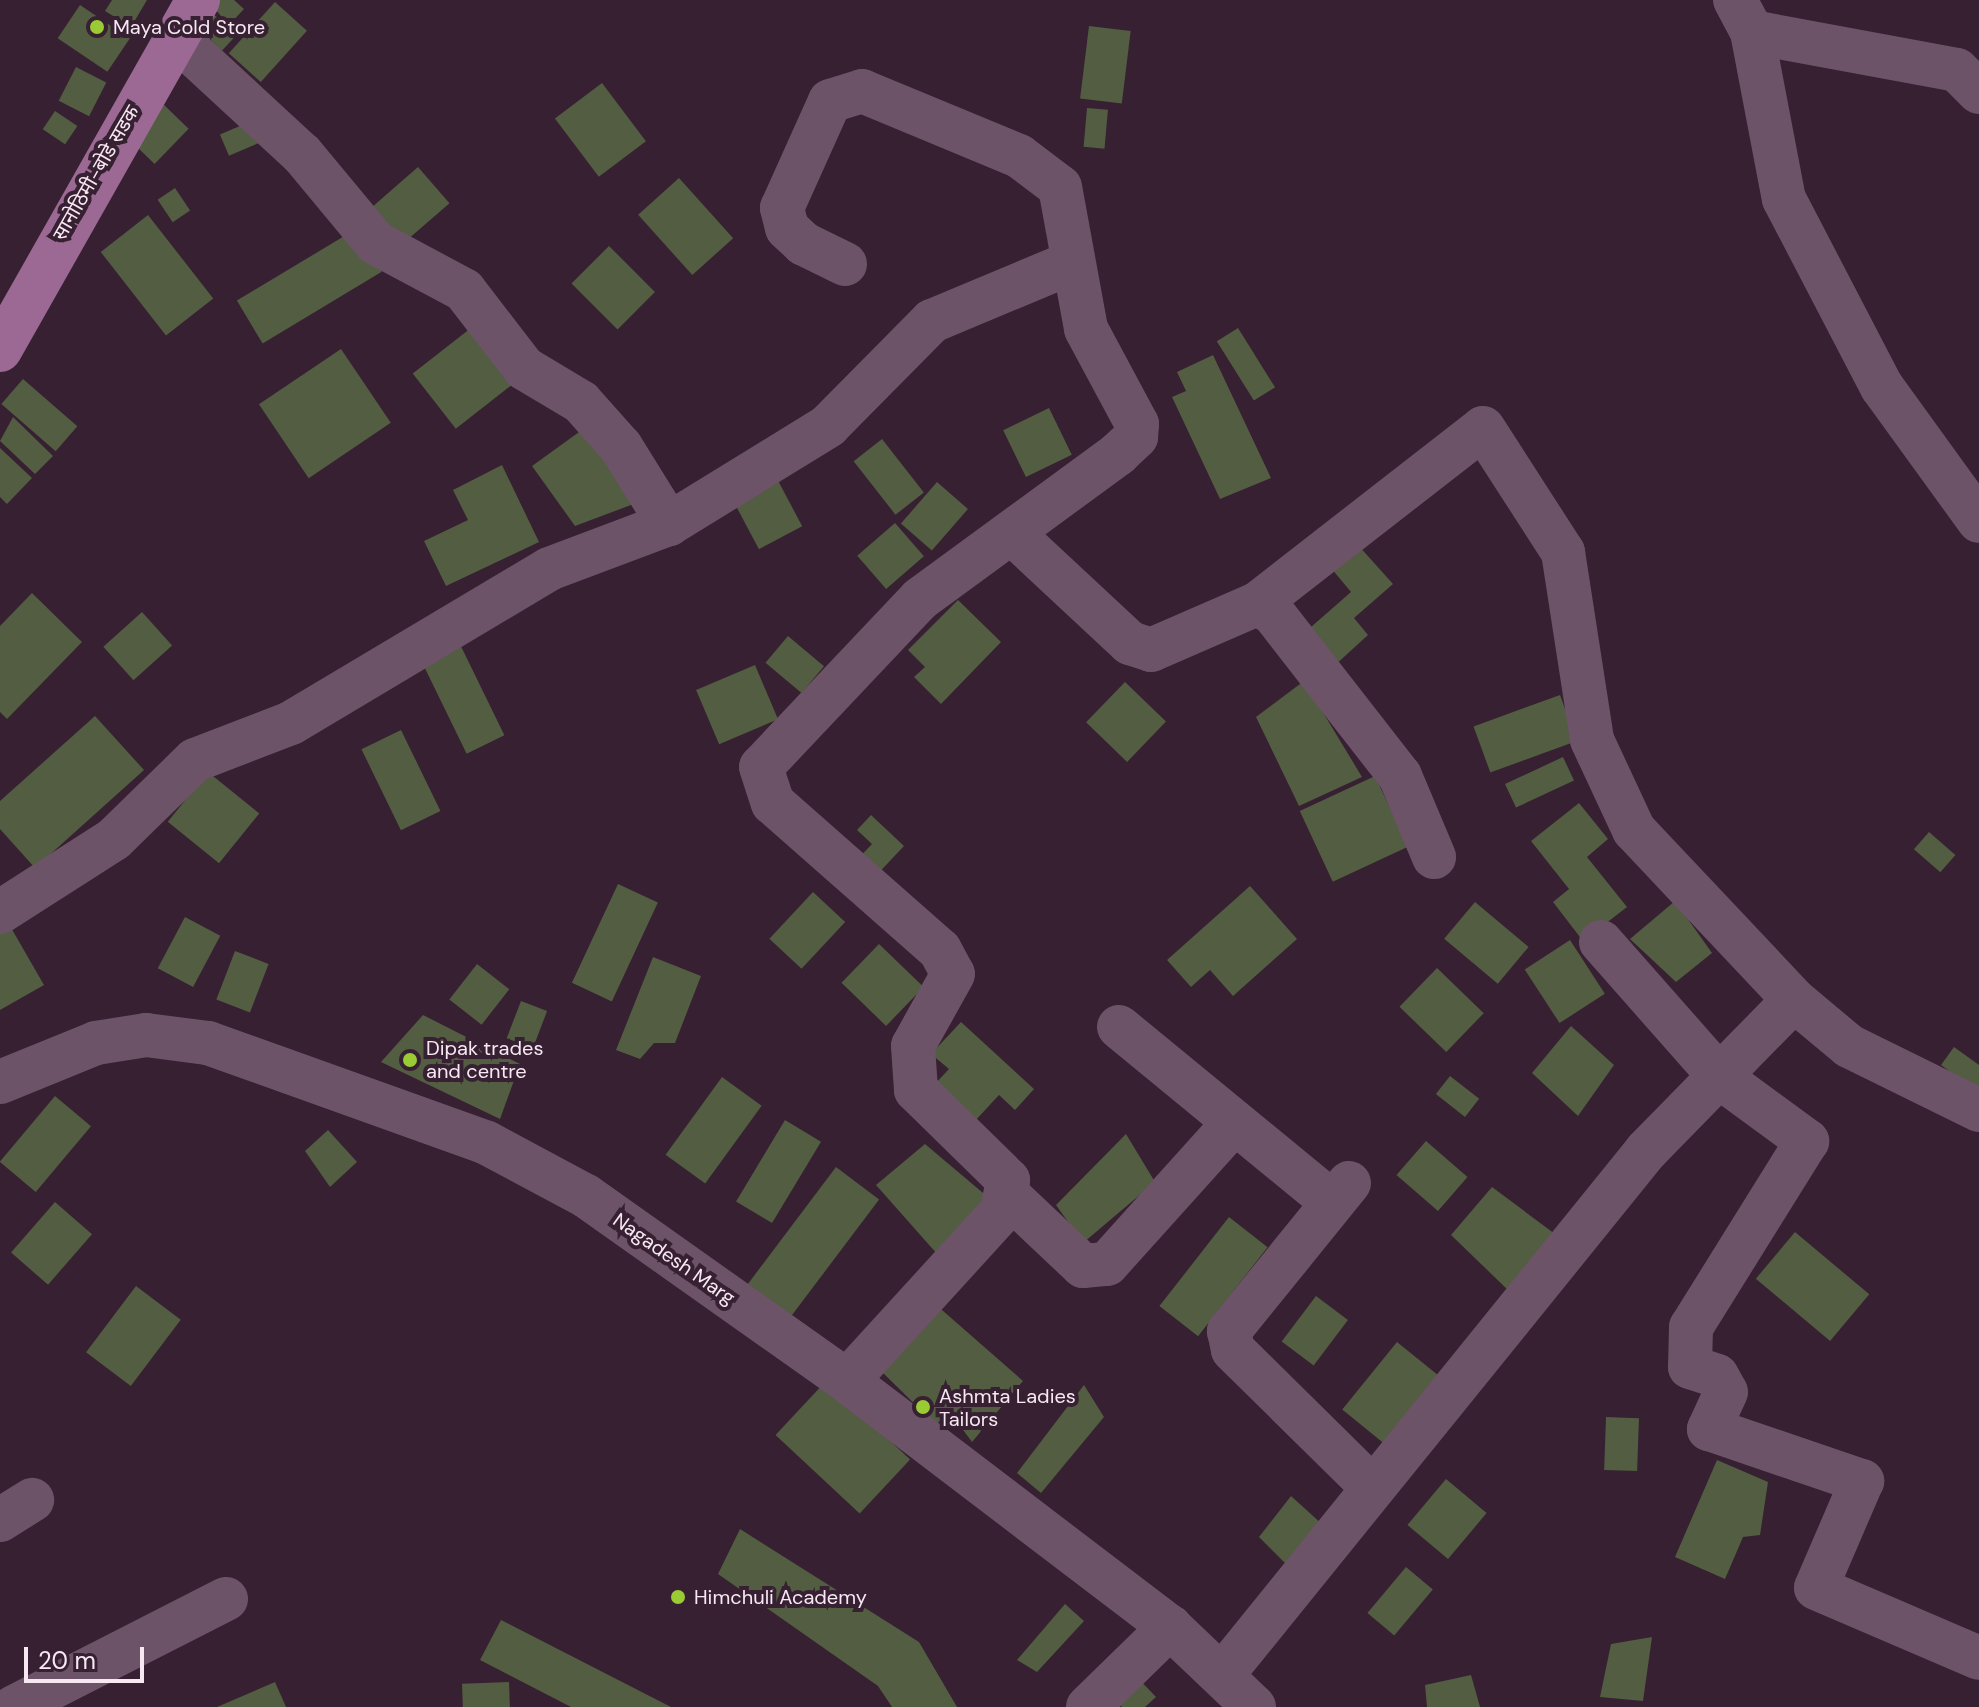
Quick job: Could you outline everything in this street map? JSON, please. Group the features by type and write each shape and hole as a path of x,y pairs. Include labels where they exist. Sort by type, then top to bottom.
{"main road":[{"name":"सानोठिमी-बोडे सडक","path":"0,350 198,0"}],"street":[{"path":"1979,92 1957,70 1743,16 1784,199 1882,387 1979,521"},
{"path":"175,37 302,154 376,243 464,290 524,368 581,402 621,447 669,524"},
{"path":"845,264 804,244 787,228 782,208 830,101 862,91 1044,170 1060,187 1086,329 1132,410 1136,437 1013,534 920,599 761,767 773,803 940,950 953,974 913,1046 916,1090 994,1164 1009,1196 1083,1266 1107,1264 1232,1125"},
{"path":"0,912 114,839 195,760 291,723 549,569 669,524 828,426 932,321 1073,262"},
{"path":"1013,534 1130,643 1151,650 1257,604 1483,428 1563,552 1592,740 1634,830 1794,1000 1884,1067 1979,1110"},
{"path":"1257,604 1350,703 1400,776 1434,857"},
{"path":"1601,942 1721,1078 1807,1141 1691,1327 1690,1367 1717,1376 1726,1392 1709,1429 1862,1481 1816,1588 1979,1658"},
{"path":"1223,1674 1646,1151 1721,1078 1794,1000"},
{"path":"1119,1027 1232,1125 1340,1192 1229,1331 1233,1350 1372,1487"},
{"name":"Nagadesh Marg","path":"0,1082 96,1043 146,1035 208,1043 487,1143 549,1176 847,1381 1170,1627 1223,1674 1254,1707"},
{"path":"847,1381 1009,1196"},
{"path":"14,1707 226,1599"},
{"path":"1088,1707 1170,1627"}],"building":[{"path":"112,0 147,0 131,27 105,11"},
{"path":"207,0 234,0 244,9 229,25"},
{"path":"275,2 307,31 261,82 229,53"},
{"path":"80,5 130,39 107,72 58,38"},
{"path":"207,8 236,35 222,51 193,23"},
{"path":"1089,26 1131,31 1122,104 1080,98"},
{"path":"76,67 106,82 89,116 59,101"},
{"path":"602,83 646,141 599,177 555,119"},
{"path":"162,103 189,129 155,164 128,138"},
{"path":"1087,108 1108,110 1105,149 1084,147"},
{"path":"55,111 77,126 65,144 43,129"},
{"path":"254,120 263,141 229,156 220,134"},
{"path":"418,167 449,203 400,246 369,210"},
{"path":"679,178 733,238 692,275 638,215"},
{"path":"175,188 190,210 173,222 158,200"},
{"path":"148,215 213,299 166,335 101,252"},
{"path":"356,229 382,272 263,343 237,301"},
{"path":"609,246 655,292 617,329 572,283"},
{"path":"471,328 514,383 456,429 413,374"},
{"path":"1238,328 1275,387 1254,401 1217,341"},
{"path":"341,349 391,423 309,478 259,404"},
{"path":"1213,355 1271,478 1220,499 1172,397 1186,391 1177,372"},
{"path":"23,379 77,426 56,451 1,404"},
{"path":"1049,408 1072,455 1026,477 1003,430"},
{"path":"13,417 53,456 35,474 0,441"},
{"path":"586,427 639,502 575,526 532,466"},
{"path":"882,439 924,493 895,515 854,461"},
{"path":"0,448 32,478 7,504 0,497"},
{"path":"502,465 539,542 446,586 424,541 468,520 453,490"},
{"path":"775,475 802,526 759,549 732,498"},
{"path":"937,482 968,509 932,550 901,524"},
{"path":"895,523 924,556 886,589 857,556"},
{"path":"1358,545 1393,584 1354,618 1368,635 1333,667 1303,634 1351,592 1331,568"},
{"path":"32,593 82,642 7,719 0,712 0,626"},
{"path":"958,600 1001,642 941,704 914,677 925,667 908,650"},
{"path":"142,612 172,645 133,680 103,647"},
{"path":"454,632 504,735 467,754 416,650"},
{"path":"788,636 824,666 802,693 766,663"},
{"path":"755,665 778,719 719,744 696,690"},
{"path":"1304,681 1362,777 1299,806 1256,717"},
{"path":"1125,682 1166,722 1127,762 1086,722"},
{"path":"1560,695 1577,741 1490,773 1474,726"},
{"path":"95,716 144,770 35,868 0,829 0,801"},
{"path":"401,730 440,811 401,830 361,749"},
{"path":"1563,757 1574,781 1516,808 1505,784"},
{"path":"208,772 259,814 219,863 168,822"},
{"path":"1375,776 1408,847 1333,882 1300,811"},
{"path":"1579,803 1608,839 1587,857 1627,907 1583,941 1553,902 1569,889 1531,841"},
{"path":"871,815 904,846 872,880 854,863 872,844 857,830"},
{"path":"1929,832 1955,855 1940,872 1914,849"},
{"path":"618,884 658,903 612,1001 572,983"},
{"path":"1250,886 1297,939 1233,996 1210,970 1191,987 1167,960"},
{"path":"813,892 845,922 802,969 769,939"},
{"path":"1675,901 1712,953 1676,982 1630,939"},
{"path":"1475,902 1529,947 1498,984 1444,939"},
{"path":"185,917 220,936 193,987 158,968"},
{"path":"6,919 44,985 0,1010 0,922"},
{"path":"1570,940 1605,994 1560,1023 1525,969"},
{"path":"879,944 924,987 886,1026 841,983"},
{"path":"235,951 269,964 250,1012 216,1000"},
{"path":"653,957 701,976 675,1043 654,1043 640,1059 616,1050"},
{"path":"477,964 509,989 482,1025 449,999"},
{"path":"1437,968 1484,1013 1446,1052 1399,1007"},
{"path":"521,1001 547,1011 533,1048 507,1038"},
{"path":"423,1015 520,1064 500,1119 381,1062"},
{"path":"961,1022 1034,1089 1015,1110 999,1095 974,1122 934,1085 949,1069 931,1054"},
{"path":"1571,1026 1614,1065 1578,1116 1532,1073"},
{"path":"1954,1047 1979,1065 1979,1093 1941,1065"},
{"path":"1450,1076 1479,1099 1465,1117 1436,1094"},
{"path":"722,1077 762,1106 705,1183 666,1155"},
{"path":"55,1096 91,1126 36,1192 0,1162"},
{"path":"785,1120 821,1142 772,1223 736,1201"},
{"path":"328,1130 357,1162 330,1187 305,1151"},
{"path":"1126,1134 1155,1182 1083,1243 1056,1205"},
{"path":"1426,1141 1468,1177 1438,1211 1396,1175"},
{"path":"925,1144 989,1198 938,1255 876,1185"},
{"path":"836,1167 879,1199 786,1322 743,1290"},
{"path":"1492,1187 1559,1237 1510,1292 1451,1235"},
{"path":"55,1202 92,1234 48,1285 11,1253"},
{"path":"1229,1217 1268,1247 1198,1336 1159,1306"},
{"path":"1795,1232 1869,1294 1830,1341 1756,1279"},
{"path":"136,1286 181,1320 131,1386 86,1352"},
{"path":"1316,1296 1348,1320 1314,1366 1282,1342"},
{"path":"934,1303 1023,1381 972,1442 949,1411 936,1425 881,1371"},
{"path":"1397,1342 1440,1377 1385,1444 1342,1410"},
{"path":"826,1381 910,1459 860,1514 776,1435"},
{"path":"1084,1385 1104,1417 1041,1493 1017,1473"},
{"path":"1606,1417 1639,1418 1637,1471 1604,1470"},
{"path":"1717,1460 1768,1482 1760,1535 1743,1537 1725,1579 1675,1557"},
{"path":"1446,1479 1487,1513 1448,1559 1407,1525"},
{"path":"1291,1496 1323,1525 1290,1568 1259,1537"},
{"path":"740,1529 919,1642 957,1707 892,1707 878,1686 718,1574"},
{"path":"1406,1567 1433,1589 1394,1635 1367,1613"},
{"path":"1065,1604 1084,1621 1037,1672 1017,1660"},
{"path":"501,1620 671,1707 571,1707 480,1660"},
{"path":"1652,1637 1643,1701 1600,1697 1611,1644"},
{"path":"1471,1675 1480,1707 1427,1707 1425,1685"},
{"path":"1136,1676 1156,1697 1145,1707 1122,1707 1113,1698"},
{"path":"275,1682 286,1707 217,1707"},
{"path":"509,1682 510,1707 463,1707 462,1684"}],"place":[{"name":"Maya Cold Store","path":"97,27"},
{"name":"Dipak trades and centre","path":"410,1060"},
{"name":"Ashmta Ladies Tailors","path":"923,1407"},
{"name":"Himchuli Academy","path":"678,1597"}]}
